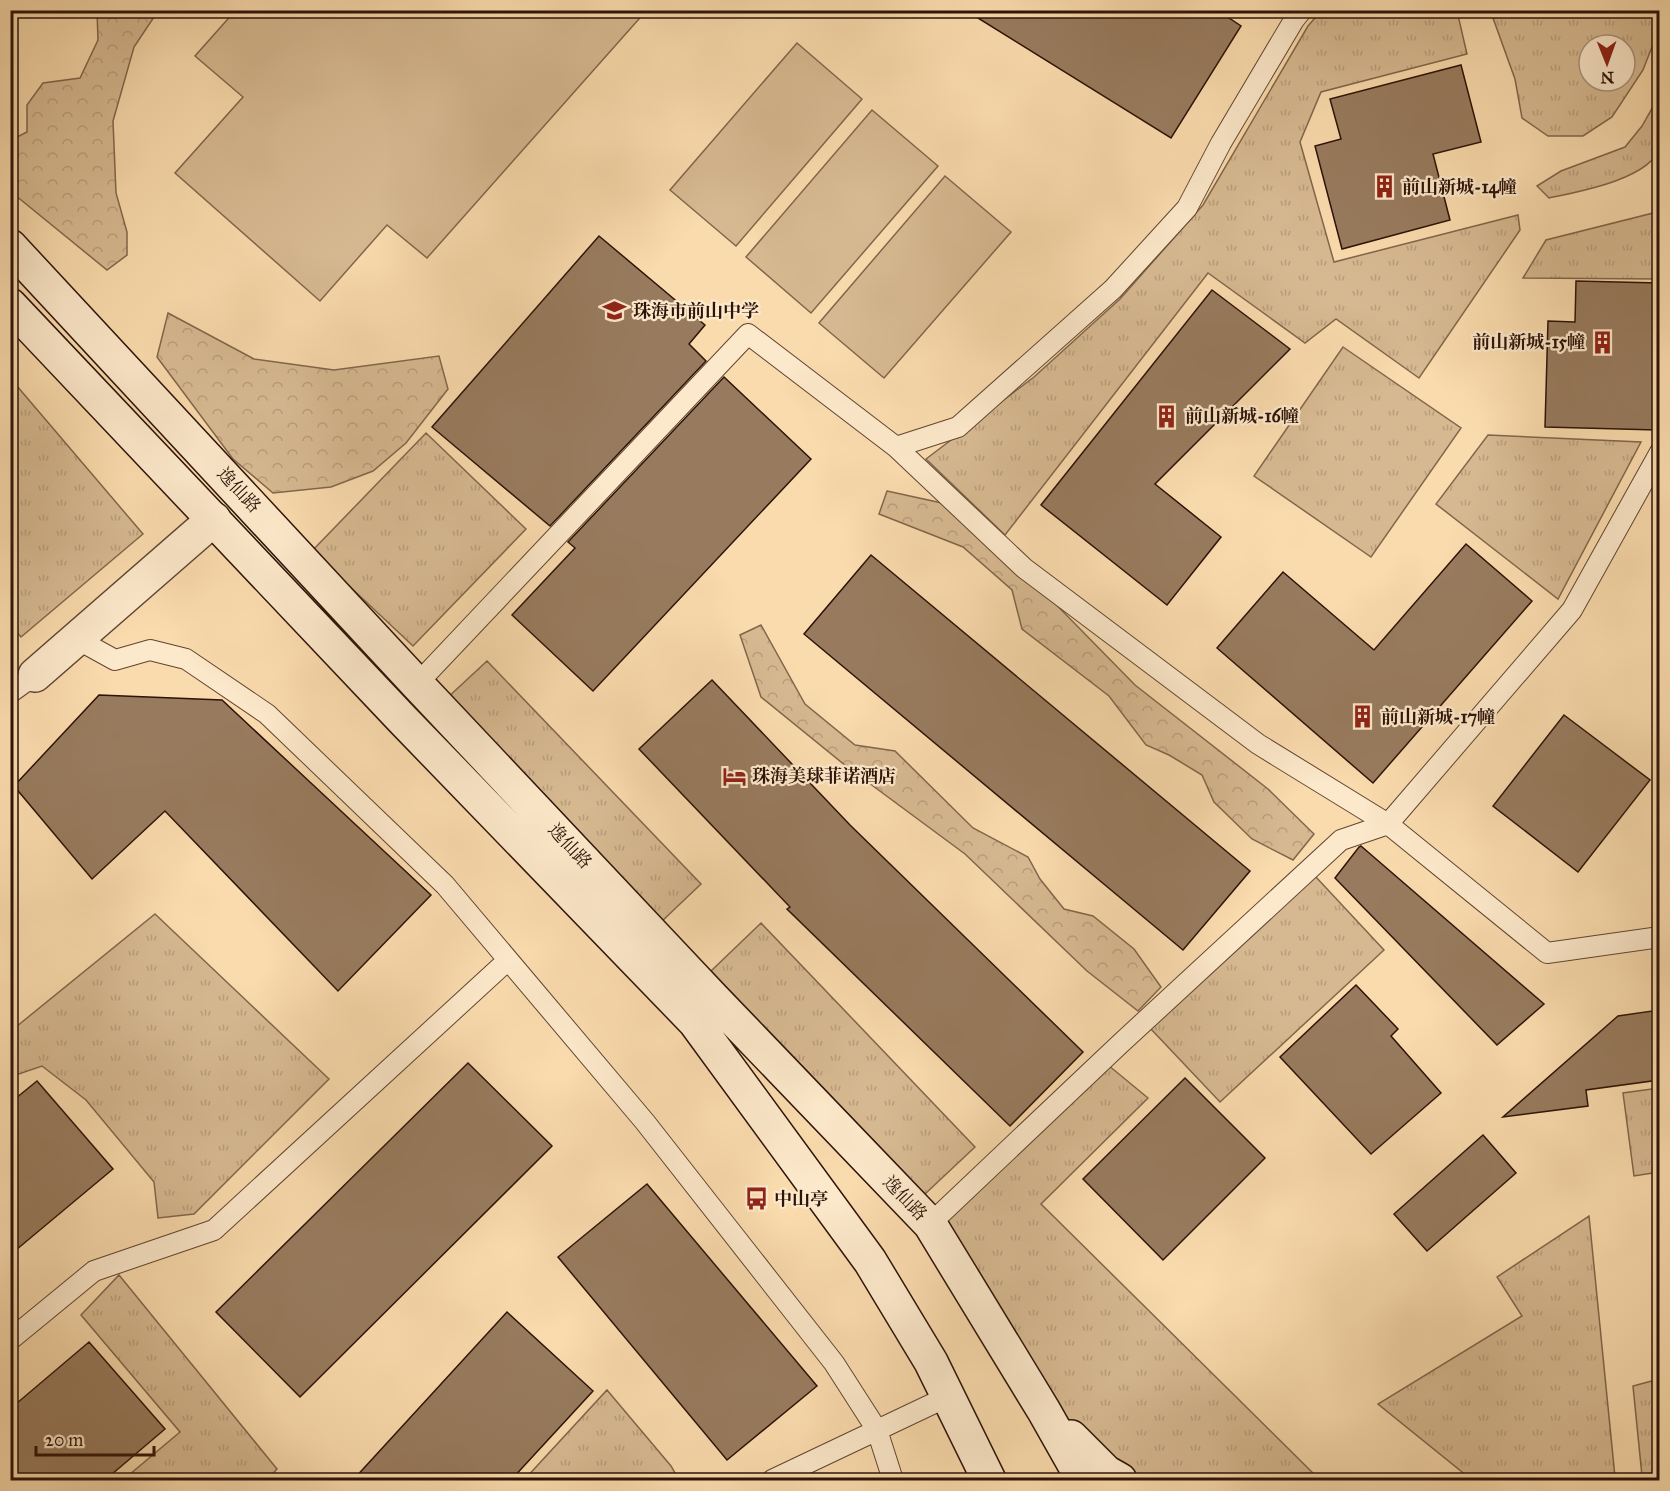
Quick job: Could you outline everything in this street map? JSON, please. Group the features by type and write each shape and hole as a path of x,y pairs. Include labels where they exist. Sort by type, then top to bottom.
{"main road":[{"name":"逸仙路","path":"10,246 417,684 930,1224 1044,1411 1083,1480"},
{"name":"逸仙路","path":"10,305 411,728 695,1022 870,1261 932,1362 989,1480"},
{"path":"23,684 214,519"},
{"path":"1044,1411 1106,1472 1120,1480"}],"lane":[{"path":"896,447 958,427 1113,289 1187,208 1221,143 1302,10"},
{"path":"417,684 748,334 896,447 1024,568 1258,744 1388,824 1546,953 1659,937"},
{"path":"930,1224 1128,1036 1341,840 1388,824 1572,610 1659,452"},
{"path":"75,638 115,660 150,650 186,659 267,714 445,885 645,1122 834,1364 877,1430 893,1480"},
{"path":"10,1340 94,1271 214,1230 508,960"},
{"path":"772,1480 949,1396"}],"green space":[{"path":"1420,10 1420,14 1457,11 1467,54 1321,92 1300,142 1334,262 1518,215 1520,230 1419,378 1336,319 1305,343 1208,273 1005,535 926,459 1034,377 1120,299 1203,205 1308,26 1321,11"},
{"path":"1593,10 1659,11 1659,29 1643,70 1637,79 1637,33 1577,33 1577,93 1628,93 1612,117 1583,136 1548,136 1522,118 1515,79 1493,18 1536,12 1588,14"},
{"path":"97,11 158,11 134,47 113,121 116,193 127,232 127,255 107,270 10,191 11,140 27,132 27,105 43,83 80,78 98,40"},
{"path":"235,11 646,11 427,258 387,225 320,301 175,173 243,97 195,56"},
{"path":"797,43 862,99 736,246 670,190"},
{"path":"1659,96 1660,147 1654,158 1643,168 1594,188 1549,198 1537,186 1561,171 1625,147 1642,126"},
{"path":"872,110 938,166 811,313 746,257"},
{"path":"945,176 1011,232 884,378 819,323"},
{"path":"1659,209 1659,279 1523,278 1546,240 1657,212"},
{"path":"168,313 254,359 334,370 439,356 448,389 406,443 373,471 331,487 273,493 233,459 157,357"},
{"path":"1343,347 1461,428 1371,557 1254,476"},
{"path":"11,379 143,534 21,637 10,625"},
{"path":"426,433 526,529 413,646 312,551"},
{"path":"1488,435 1641,442 1558,599 1436,504"},
{"path":"887,491 951,505 1031,579 1135,685 1268,789 1314,834 1293,860 1252,839 1214,802 1202,775 1169,755 1146,745 1109,696 1022,629 1012,590 963,547 879,514"},
{"path":"761,625 805,704 855,745 895,751 973,828 1028,857 1040,879 1064,909 1093,916 1134,949 1161,987 1138,1011 1087,971 965,854 846,766 761,697 740,635"},
{"path":"487,661 701,884 659,924 445,700"},
{"path":"1315,876 1384,950 1220,1102 1150,1028"},
{"path":"155,914 329,1079 194,1214 158,1218 154,1182 86,1100 42,1066 10,1077 11,1031"},
{"path":"761,923 975,1147 925,1194 711,971"},
{"path":"1108,1065 1148,1098 1041,1204 1320,1480 1138,1480 1111,1465 1051,1403 944,1219"},
{"path":"1659,1088 1659,1172 1634,1176 1623,1093"},
{"path":"1589,1216 1615,1477 1599,1480 1472,1480 1378,1404 1522,1316 1497,1277"},
{"path":"119,1275 277,1469 267,1480 123,1480 180,1432 81,1315"},
{"path":"1659,1379 1659,1471 1642,1476 1633,1386"},
{"path":"607,1390 671,1466 679,1480 524,1480"}],"building":[{"path":"965,10 1217,10 1241,26 1171,138"},
{"name":"前山新城-14幢","path":"1461,65 1481,142 1433,154 1450,220 1342,249 1315,146 1341,139 1330,99"},
{"path":"599,236 705,325 689,344 706,361 550,526 432,427"},
{"name":"前山新城-15幢","path":"1576,281 1659,283 1657,430 1545,427 1548,321 1575,322"},
{"name":"前山新城-16幢","path":"1212,290 1290,349 1155,484 1221,537 1167,605 1041,505"},
{"path":"724,377 811,459 593,691 512,615 575,548 568,542"},
{"name":"前山新城-17幢","path":"1466,544 1532,601 1373,783 1217,648 1283,572 1374,650"},
{"path":"871,555 1250,871 1183,950 804,634"},
{"path":"712,680 850,825 1083,1052 1010,1126 787,909 790,907 639,749"},
{"path":"99,695 222,700 431,895 338,991 165,811 92,879 14,786"},
{"path":"1564,715 1650,780 1578,872 1493,806"},
{"path":"1361,846 1544,1004 1497,1045 1335,878"},
{"path":"1356,985 1398,1029 1391,1036 1441,1093 1371,1154 1280,1057"},
{"path":"1659,1010 1659,1080 1586,1090 1588,1106 1503,1117 1618,1016"},
{"path":"468,1063 552,1146 300,1397 216,1312"},
{"path":"1185,1078 1265,1158 1163,1260 1083,1179"},
{"path":"37,1081 113,1169 10,1255 10,1103"},
{"path":"1483,1135 1516,1173 1427,1251 1394,1214"},
{"path":"647,1184 817,1386 727,1460 558,1257"},
{"path":"507,1312 593,1391 511,1480 353,1480"},
{"path":"89,1342 165,1429 105,1480 10,1480 10,1409"}],"place":[{"name":"前山新城-14幢","path":"1384,187"},
{"name":"珠海市前山中学","path":"615,311"},
{"name":"前山新城-15幢","path":"1603,342"},
{"name":"前山新城-16幢","path":"1167,416"},
{"name":"前山新城-17幢","path":"1363,717"},
{"name":"珠海美球菲诺酒店","path":"734,776"},
{"name":"中山亭","path":"756,1199"}]}
